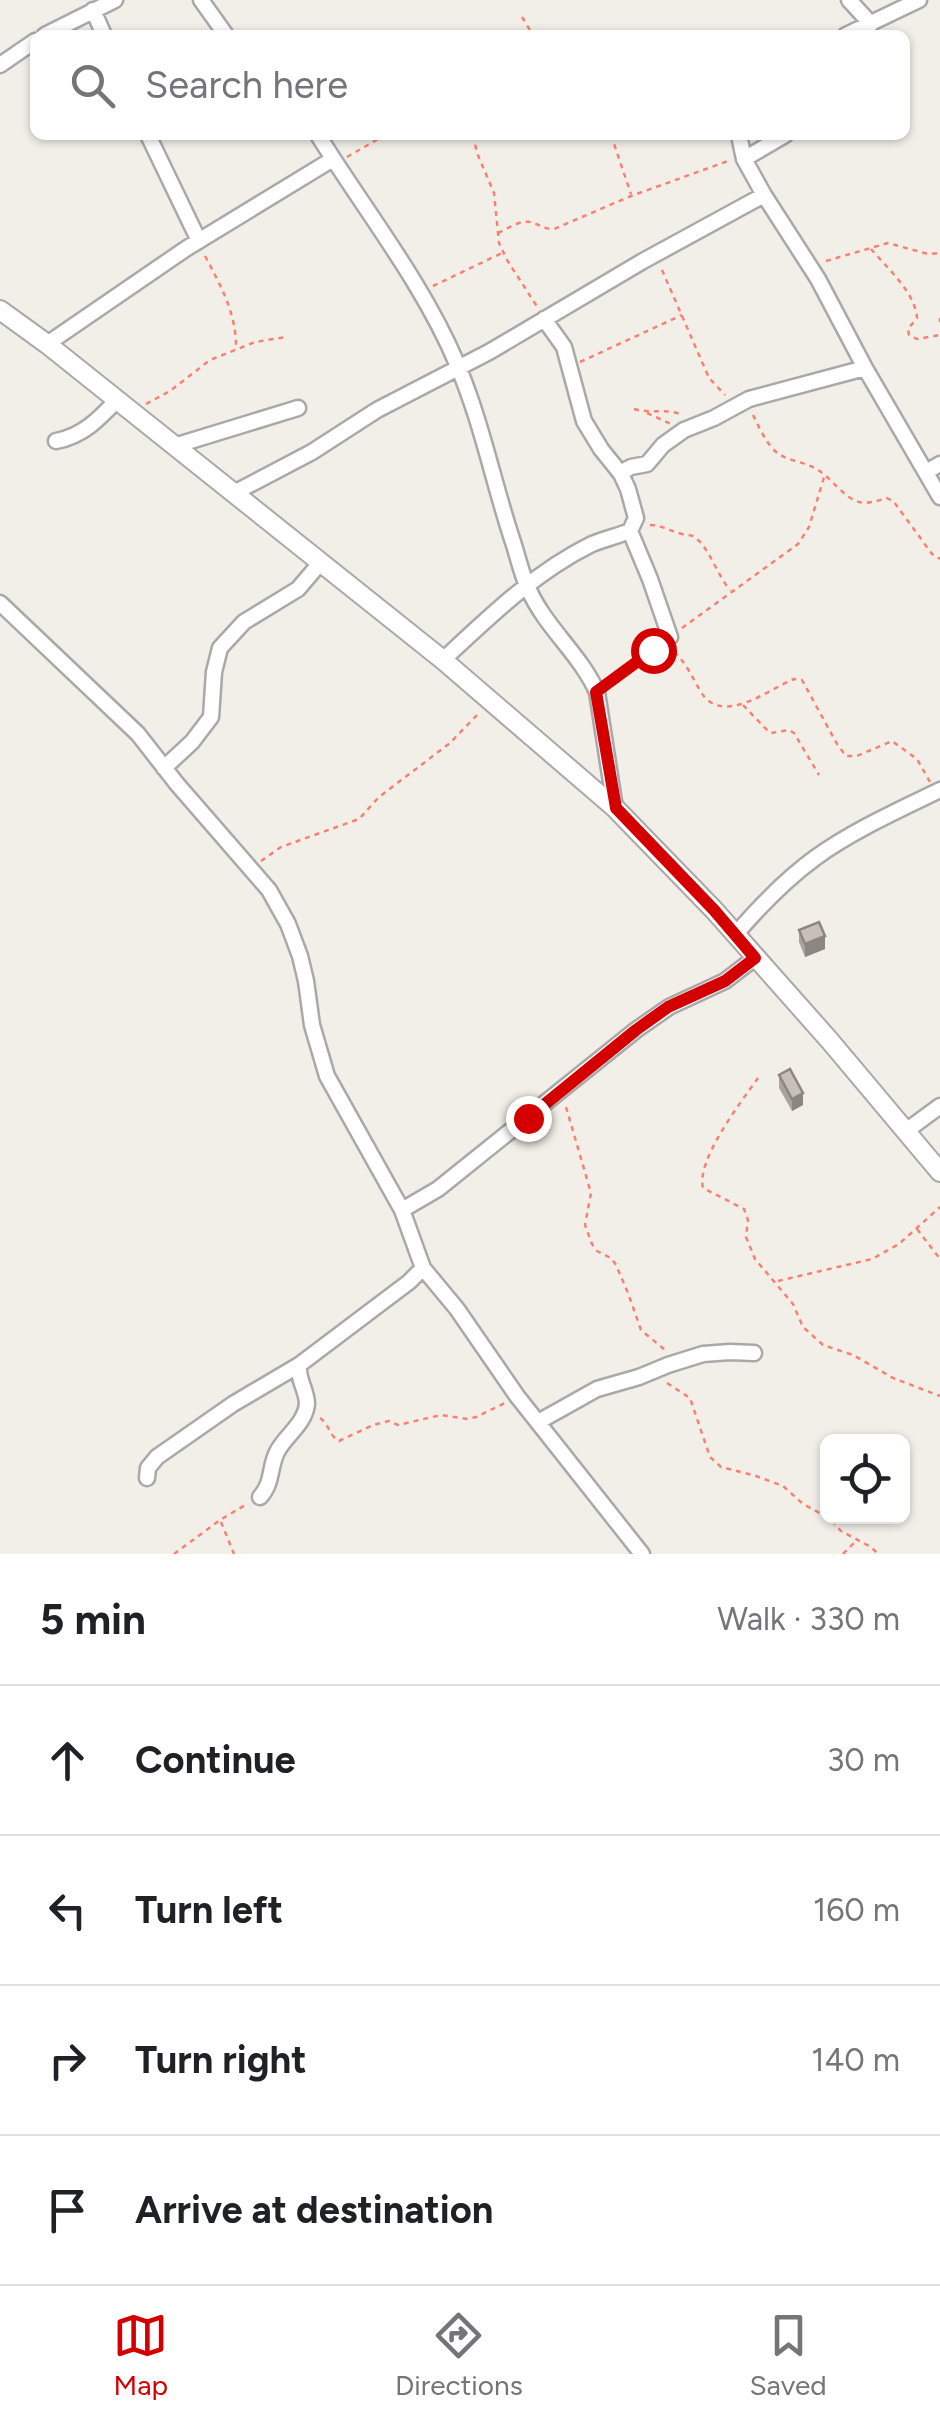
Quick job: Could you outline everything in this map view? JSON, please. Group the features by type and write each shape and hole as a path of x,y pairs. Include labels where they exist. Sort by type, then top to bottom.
{"street":[{"path":"55,30 115,0"},
{"path":"201,0 222,30"},
{"path":"849,0 871,24"},
{"path":"857,30 919,0"},
{"path":"93,10 102,30"},
{"path":"0,65 30,44"},
{"path":"150,140 198,241"},
{"path":"321,140 447,342 470,399 526,585 548,622 589,675 596,692 616,808"},
{"path":"740,140 744,158 764,196 809,265 865,368 933,468 940,497"},
{"path":"744,158 776,140"},
{"path":"47,344 198,241 335,162"},
{"path":"234,493 764,196"},
{"path":"0,310 443,660 616,808 714,910 940,1172"},
{"path":"545,318 560,339 584,421 600,450 620,473 634,506 636,518 632,528 668,646"},
{"path":"620,473 647,464 663,445 682,432 742,402 865,368"},
{"path":"56,441 70,438 124,406"},
{"path":"174,446 298,408"},
{"path":"443,660 526,585 586,548 632,528"},
{"path":"164,768 211,717 220,648 244,622 298,589 321,562"},
{"path":"0,603 138,734 269,890 300,956 319,1055 402,1210 423,1268 457,1309 517,1396 642,1554"},
{"path":"735,934 778,890 824,852 938,791"},
{"path":"402,1210 438,1190 668,1007 716,986 755,958"},
{"path":"906,1130 940,1106"},
{"path":"147,1478 148,1468 156,1457 298,1365 423,1268"},
{"path":"538,1422 596,1388 675,1362 703,1354 754,1352"},
{"path":"260,1497 268,1487 276,1453 304,1413 307,1399 298,1365"}],"path":[{"path":"522,17 530,30"},
{"path":"335,162 375,140"},
{"path":"474,140 494,193 504,252 545,318"},
{"path":"613,140 631,196"},
{"path":"498,233 530,222 554,229 631,196 744,158"},
{"path":"198,241 230,306 236,349"},
{"path":"809,265 888,243 928,254 940,253"},
{"path":"871,249 916,308 917,318 908,330 910,336 917,340 940,335"},
{"path":"420,294 504,252"},
{"path":"655,254 709,378 718,390 742,402 773,450 825,474 852,499 859,502 887,498 894,502 932,554 940,558"},
{"path":"569,366 683,315"},
{"path":"124,406 170,390 201,366 236,349 286,337"},
{"path":"634,409 682,432"},
{"path":"646,412 668,410 696,425"},
{"path":"596,692 653,650 668,646 731,591 798,544 810,527 825,474"},
{"path":"632,528 661,525 692,536 700,542 731,591"},
{"path":"653,650 668,646"},
{"path":"668,646 682,659 709,702 718,706 742,703 794,678 802,680 846,756 897,742 923,766 938,791"},
{"path":"252,868 281,847 359,819 396,783 472,723 489,700"},
{"path":"742,703 772,733 794,733 819,775"},
{"path":"758,1078 719,1138 701,1177 703,1188 744,1209 748,1247 793,1304 799,1321 823,1345 854,1355 893,1378 940,1396"},
{"path":"560,1091 591,1193 585,1224 592,1244 616,1265 641,1330 675,1362"},
{"path":"776,1282 872,1259 899,1244 940,1206"},
{"path":"916,1228 940,1259"},
{"path":"654,1370 690,1398 710,1457 722,1467 782,1486 878,1554"},
{"path":"304,1413 322,1419 340,1441 389,1421 398,1424 441,1415 476,1418 517,1396"},
{"path":"174,1554 260,1497"},
{"path":"220,1520 234,1554"},
{"path":"843,1554 856,1541"}],"building":[{"path":"819,922 825,936 805,944 799,930"},
{"path":"790,1069 803,1093 792,1099 779,1075"}],"route":[{"path":"528,1118 668,1007 725,981 755,958 616,808 596,692 653,650"}]}
